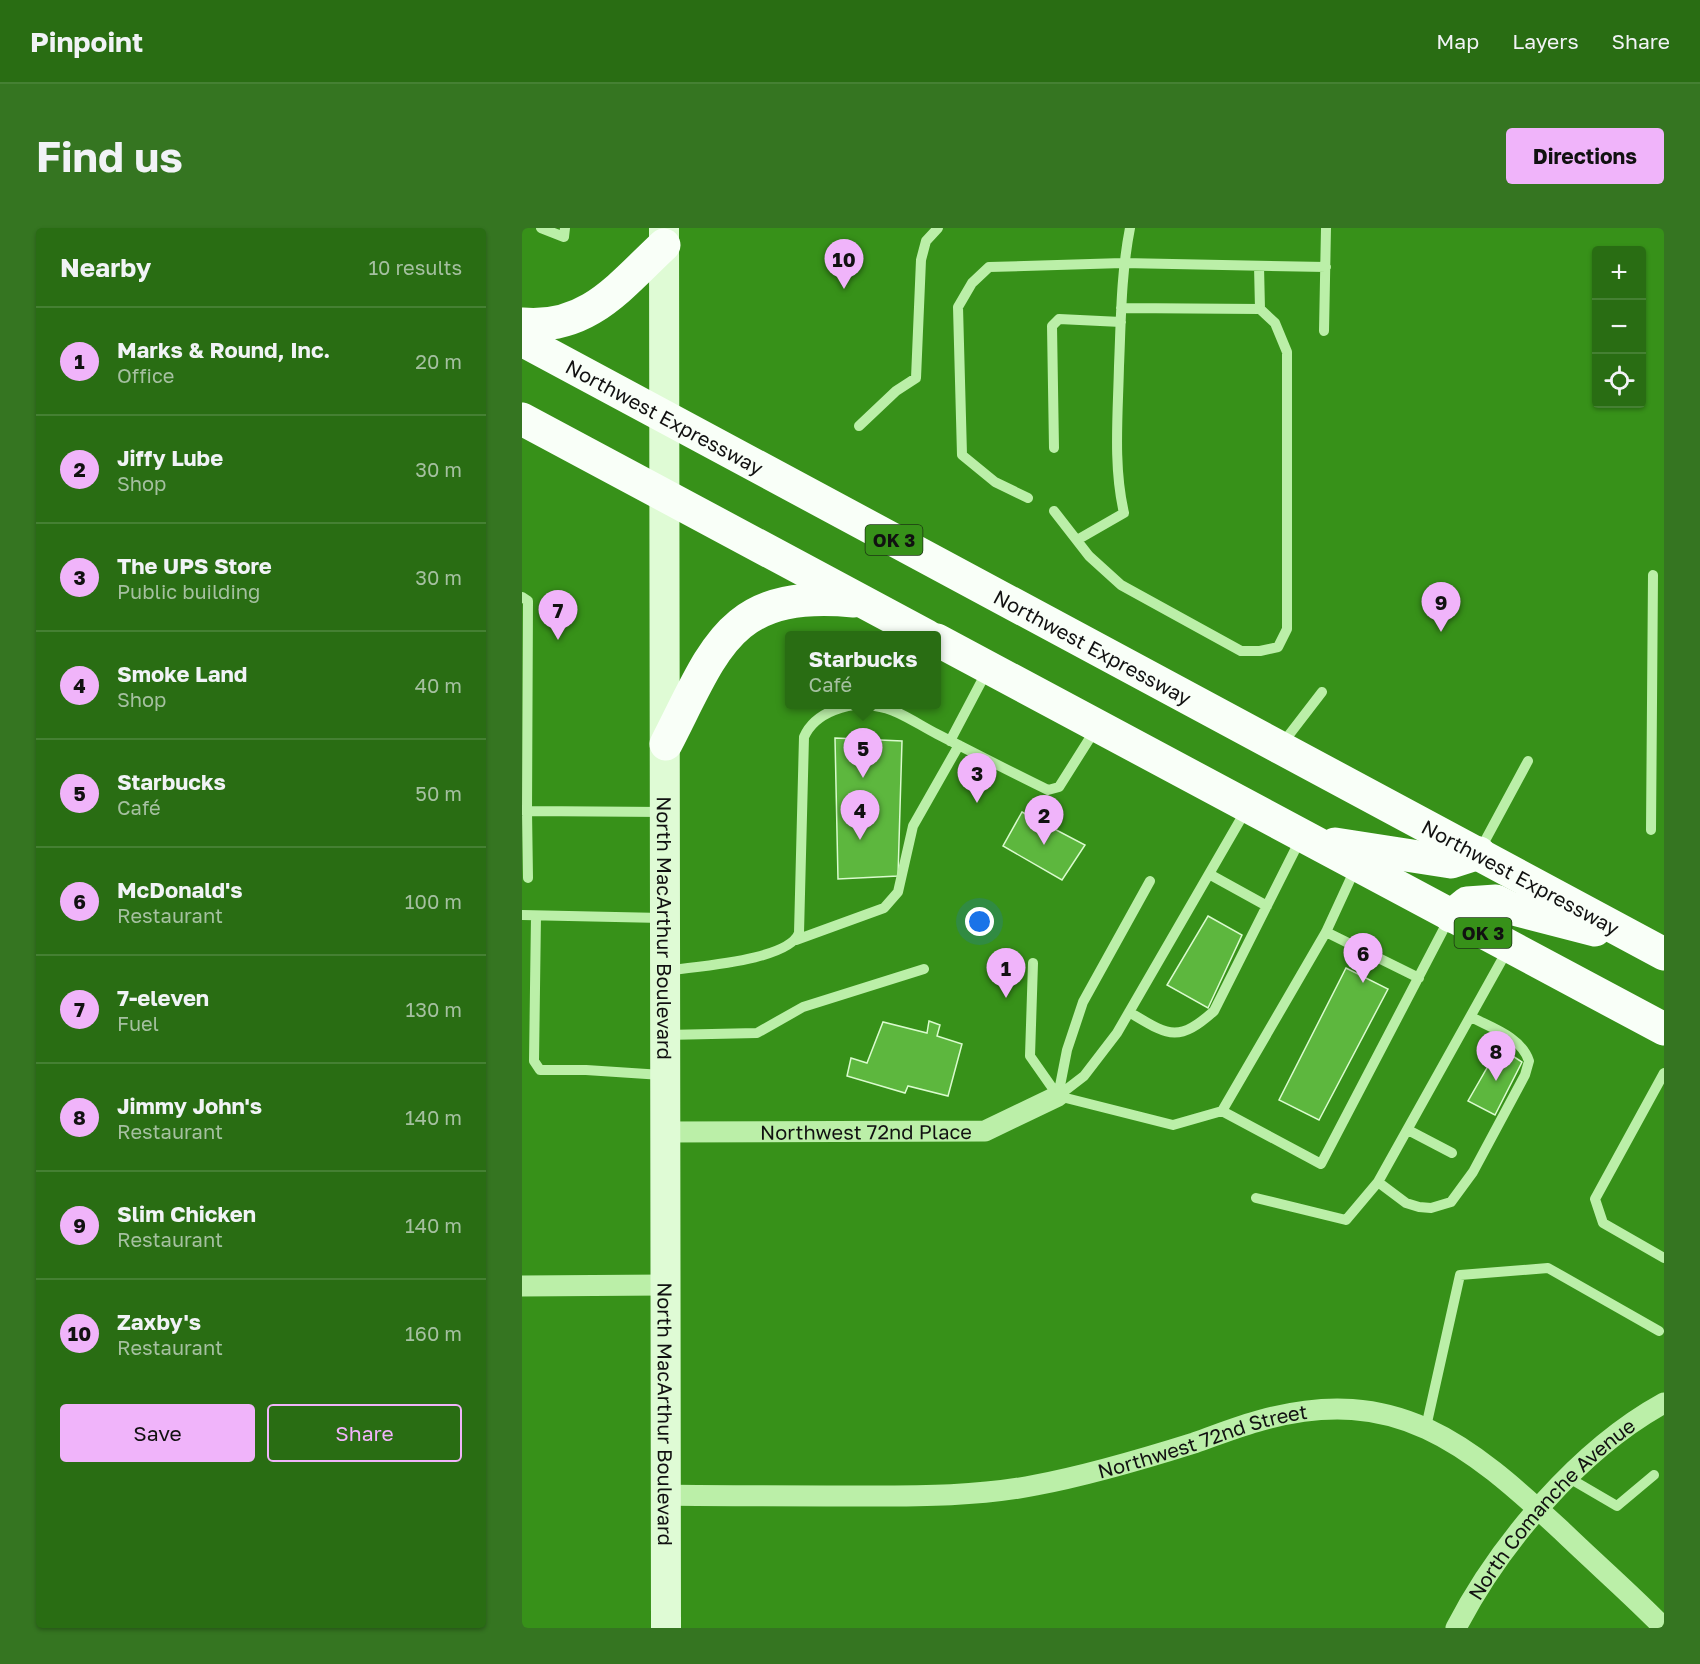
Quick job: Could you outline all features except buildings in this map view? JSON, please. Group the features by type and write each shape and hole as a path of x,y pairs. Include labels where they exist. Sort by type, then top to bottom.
{"highway":[{"path":"522,324 556,325 574,319 603,300 664,236"},
{"name":"Northwest Expressway","path":"522,340 1654,949"},
{"path":"522,419 918,631"},
{"path":"666,744 720,643 753,614 794,599 818,597 864,602"},
{"name":"OK 3","path":"941,643 1247,809 1664,1029"},
{"path":"1301,837 1451,862 1479,853"},
{"path":"1451,916 1467,903 1496,901 1510,908 1654,949"}],"main road":[{"name":"North MacArthur Boulevard","path":"664,236 666,1628"}],"street":[{"name":"Northwest 72nd Place","path":"665,1132 985,1131 1058,1096"},
{"path":"522,1286 665,1285"},
{"name":"North Comanche Avenue","path":"1456,1628 1486,1579 1538,1509 1621,1432 1664,1403"},
{"name":"Northwest 72nd Street","path":"666,1495 925,1495 1021,1487 1109,1468 1263,1419 1298,1412 1360,1410 1388,1414 1426,1427 1449,1438 1483,1462 1538,1509 1664,1628"}],"lane":[{"path":"541,228 564,237 565,228"},
{"path":"860,426 896,391 916,378 921,260 926,241 938,228"},
{"path":"1077,540 1124,513 1119,480 1121,308 1123,263 1130,228"},
{"path":"1324,331 1326,228"},
{"path":"1028,498 995,482 962,455 958,307 972,283 989,267 1123,263 1326,267"},
{"path":"1259,266 1260,309"},
{"path":"1054,511 1077,540 1121,585 1241,651 1260,651 1278,647 1287,629 1287,352 1275,323 1260,309 1121,308"},
{"path":"1054,448 1052,326 1059,319 1121,322"},
{"path":"1651,830 1653,574"},
{"path":"522,597 528,601 525,664 525,810 528,878"},
{"path":"666,971 770,955 796,940 884,908 901,888 913,826 955,743 988,668"},
{"path":"1280,747 1322,692"},
{"path":"796,940 799,933 804,736 808,727 818,718 837,709"},
{"path":"886,709 903,715 1052,790 1059,787 1096,727"},
{"path":"1479,853 1528,761"},
{"path":"1058,1096 1084,1076 1117,1033 1247,809"},
{"path":"525,810 666,812"},
{"path":"1129,1012 1160,1030 1178,1034 1198,1025 1214,1011 1301,837"},
{"path":"1033,963 1030,1056 1058,1096 1173,1125 1222,1111 1326,932 1356,866"},
{"path":"1209,874 1267,906"},
{"path":"1058,1096 1067,1050 1083,1002 1150,881"},
{"path":"522,915 666,918"},
{"path":"536,916 534,1061 540,1070 586,1070 665,1076"},
{"path":"1222,1111 1321,1164 1451,916"},
{"path":"1326,932 1419,978"},
{"path":"1256,1198 1346,1220 1378,1182 1509,947"},
{"path":"665,1035 757,1033 803,1007 924,969"},
{"path":"1378,1182 1406,1203 1431,1208 1451,1202 1473,1172 1526,1075 1529,1061 1520,1045 1508,1036 1471,1017"},
{"path":"1663,1258 1603,1224 1595,1199 1664,1073"},
{"path":"1408,1130 1452,1153"},
{"path":"1426,1427 1460,1275 1548,1268 1659,1331"},
{"path":"1569,1478 1617,1506 1654,1475"}],"place":[{"name":"Zaxby's","path":"844,289"},
{"name":"Slim Chicken","path":"1441,632"},
{"name":"7-eleven","path":"558,640"},
{"name":"Starbucks","path":"863,778"},
{"name":"The UPS Store","path":"977,803"},
{"name":"Smoke Land","path":"860,840"},
{"name":"Jiffy Lube","path":"1044,845"},
{"name":"McDonald's","path":"1363,983"},
{"name":"Marks & Round, Inc.","path":"1006,998"},
{"name":"Jimmy John's","path":"1496,1081"}]}
